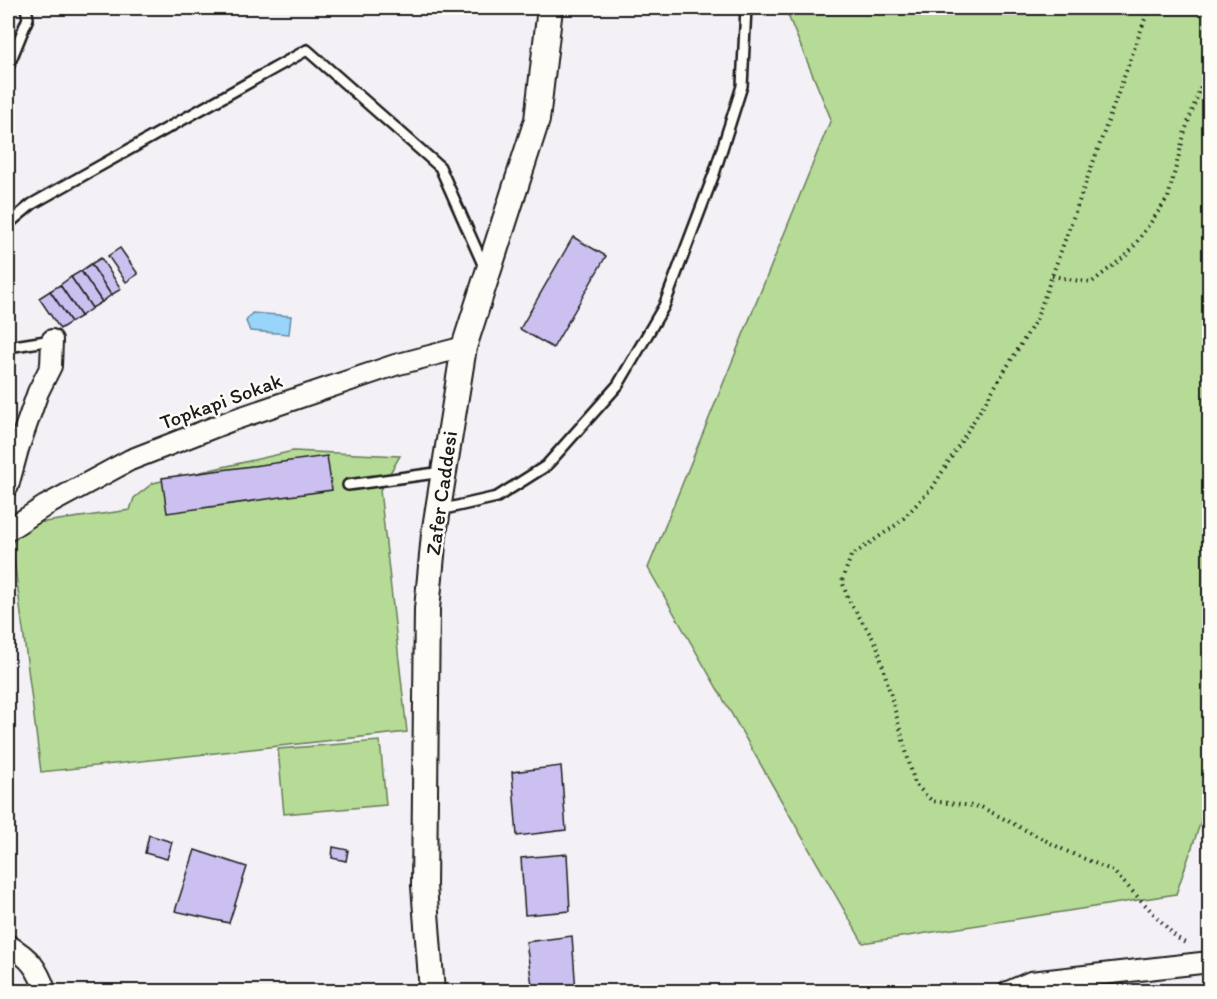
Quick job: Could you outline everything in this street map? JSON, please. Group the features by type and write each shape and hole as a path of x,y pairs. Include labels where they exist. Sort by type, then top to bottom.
{"street":[{"name":"Zafer Caddesi","path":"432,992 424,886 425,715 427,609 437,511 464,347 537,120 550,8"},
{"path":"8,486 38,392 51,366 52,340"},
{"name":"Topkapi Sokak","path":"8,530 45,506 129,460 230,421 395,365 464,347"},
{"path":"8,945 24,955 38,971 46,992"},
{"path":"1008,992 1031,982 1209,962"}],"lane":[{"path":"8,67 28,18 26,8"},
{"path":"437,511 497,497 546,466 618,385 664,306 714,174 742,86 746,8"},
{"path":"8,224 32,204 307,50 440,167 487,274"},
{"path":"8,347 52,340"},
{"path":"348,485 443,472"}],"path":[{"path":"1149,8 1036,320 933,488 899,523 851,556 842,581 848,599 877,645 915,784 932,801 981,807 1064,850 1113,871 1176,937 1193,949"},
{"path":"1052,276 1091,283 1129,253 1168,198 1185,131 1209,60"}],"green space":[{"path":"785,8 1209,8 1210,795 1176,894 863,943 648,568 831,119"},
{"path":"293,451 400,456 380,490 407,732 41,772 12,543 30,524 130,510 134,498 153,483"},
{"path":"380,741 386,805 284,814 278,749"}],"water":[{"path":"252,313 291,316 289,334 250,331 246,321"}],"building":[{"path":"573,237 606,256 553,348 520,329"},
{"path":"120,248 138,274 126,282 108,256"},
{"path":"101,258 121,289 111,295 91,264"},
{"path":"91,264 111,295 102,302 81,271"},
{"path":"81,271 102,302 92,308 71,277"},
{"path":"71,277 92,308 81,316 60,285"},
{"path":"60,285 81,316 71,322 50,291"},
{"path":"50,291 71,322 60,329 39,298"},
{"path":"327,456 332,490 167,513 162,478"},
{"path":"561,766 566,830 517,836 512,772"},
{"path":"149,835 172,842 167,859 145,853"},
{"path":"333,847 348,850 346,861 332,858"},
{"path":"195,850 247,867 229,923 175,911"},
{"path":"567,854 570,911 525,915 521,858"},
{"path":"572,936 576,992 533,992 526,942"}]}
